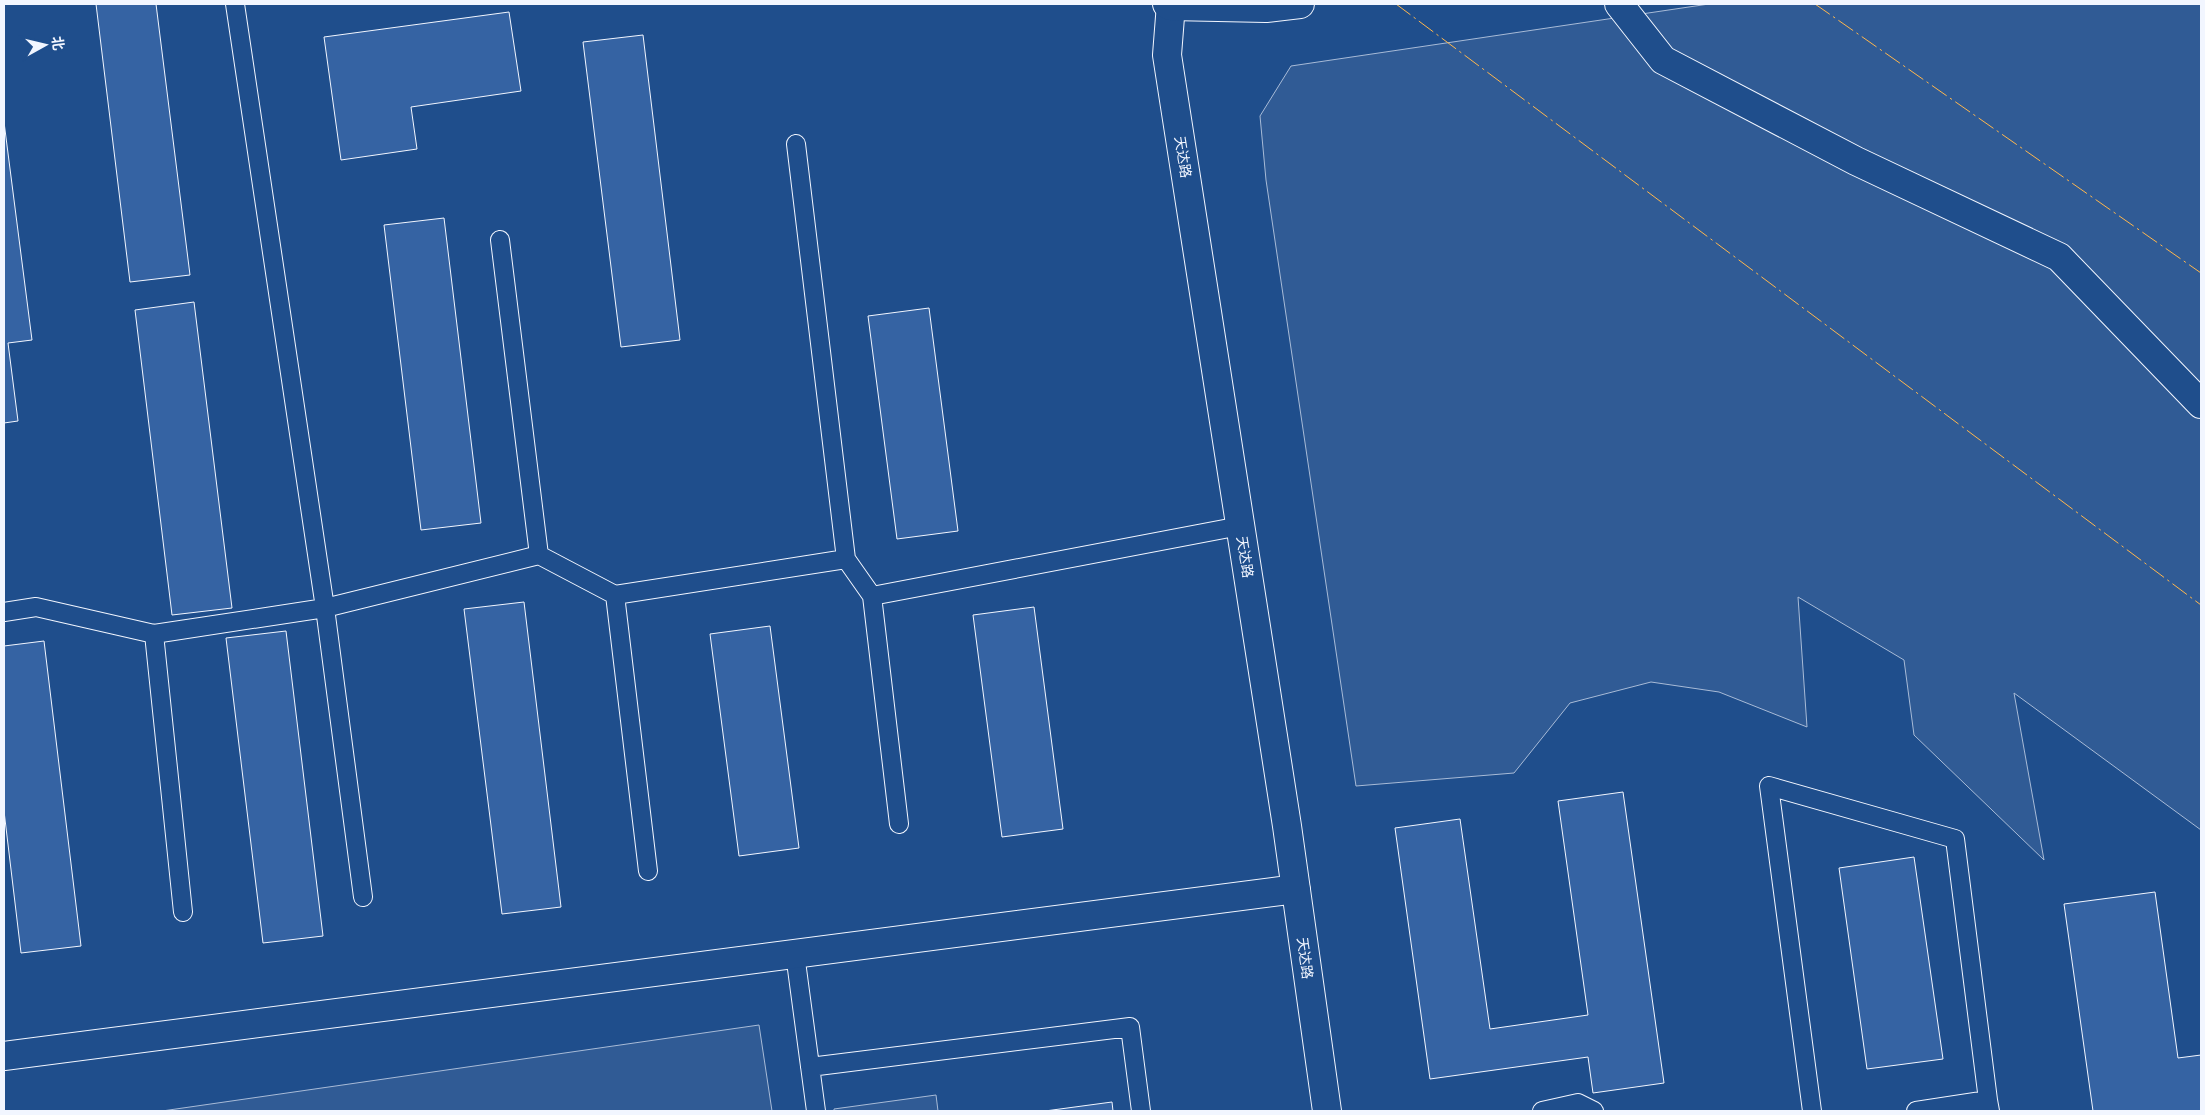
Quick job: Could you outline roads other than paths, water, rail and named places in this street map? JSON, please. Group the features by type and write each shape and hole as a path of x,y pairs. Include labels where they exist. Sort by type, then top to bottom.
{"street":[{"path":"1169,5 1266,8 1300,4"},
{"path":"1619,4 1663,60 1856,161 2059,257 2201,404"},
{"name":"天达路","path":"1169,5 1167,55 1296,889 1326,1111"},
{"path":"4,1056 1296,889"}],"lane":[{"path":"235,4 325,608 363,896"},
{"path":"796,144 846,559 872,596 899,824"},
{"path":"500,240 539,555"},
{"path":"872,596 1240,526"},
{"path":"4,612 36,607 154,634 325,608 539,555 615,594 846,559"},
{"path":"615,594 648,871"},
{"path":"154,634 182,912"},
{"path":"1812,1111 1768,786 1955,839 1989,1106 1916,1111"},
{"path":"795,954 816,1111"},
{"path":"810,1067 1130,1027 1141,1111"},
{"path":"1542,1111 1578,1103 1594,1111"}]}
